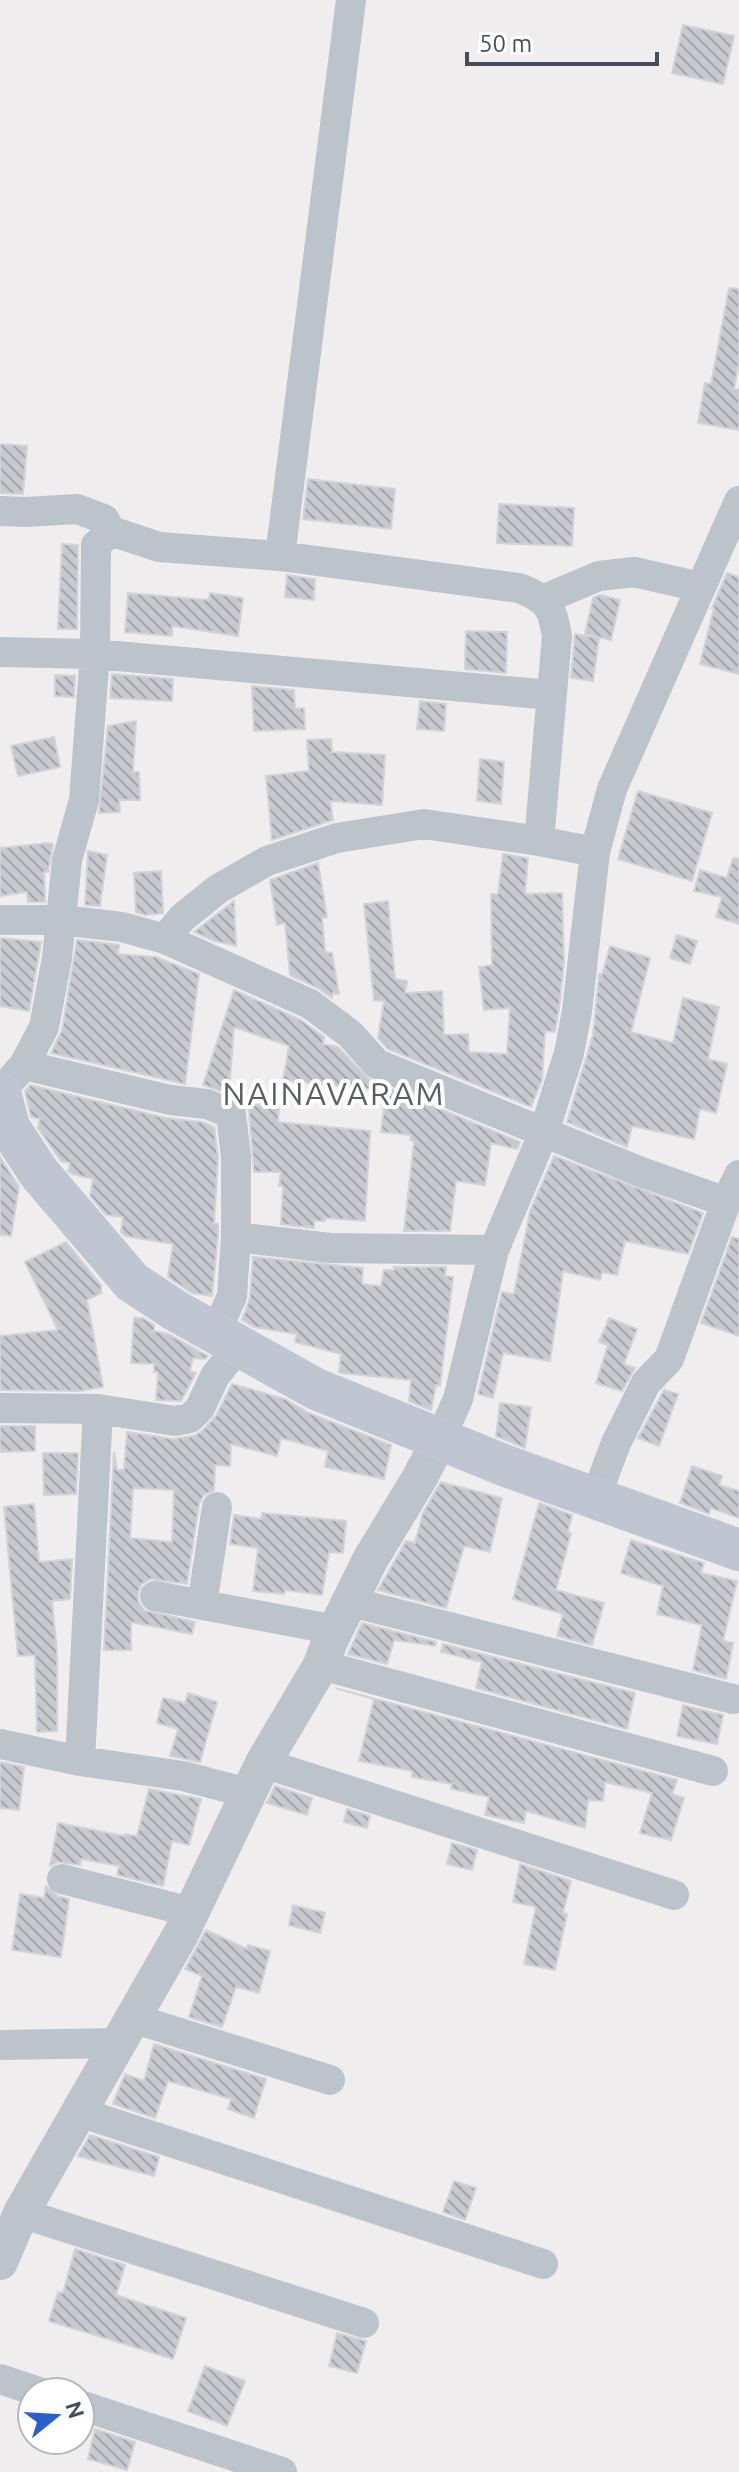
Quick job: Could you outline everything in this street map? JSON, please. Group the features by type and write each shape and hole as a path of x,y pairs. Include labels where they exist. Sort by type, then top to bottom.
{"main road":[{"path":"8,1083 9,1127 39,1173 132,1282 176,1311 316,1389 595,1499 739,1550"}],"street":[{"path":"280,556 351,0"},
{"path":"364,2323 8,2238 191,1912 256,1778 321,1665 370,1560 419,1479 458,1399 494,1250 544,1132 569,1053 577,1011 595,852 612,789 700,587 730,544 739,501"},
{"path":"0,511 77,509 104,519 111,531 159,547 280,556 519,588 538,595 553,611 557,636 539,841"},
{"path":"0,1408 98,1409 175,1421 190,1418 200,1408 227,1340 235,1279 236,1157 231,1114 207,1104 8,1083 44,1027 67,860 84,800 95,654 96,545 111,531"},
{"path":"542,600 599,576 634,572 700,587"},
{"path":"0,652 95,654 551,695"},
{"path":"165,939 182,918 218,889 267,861 337,838 424,824 595,852"},
{"path":"0,920 61,920 122,927 165,939 310,1004 350,1034 377,1064 641,1172 733,1188 669,1359 646,1383 616,1443 595,1499"},
{"path":"236,1237 330,1248 494,1250"},
{"path":"80,1761 98,1409"},
{"path":"202,1605 217,1507"},
{"path":"155,1596 202,1605 343,1616 733,1699"},
{"path":"321,1665 713,1771"},
{"path":"0,1744 80,1761 183,1776 256,1778 674,1895"},
{"path":"62,1879 191,1912"},
{"path":"0,2045 125,2030 330,2080"},
{"path":"79,2112 543,2264"},
{"path":"96,2410 282,2472"}],"building":[{"path":"683,25 734,36 723,84 672,73"},
{"path":"729,288 739,289 739,361 734,389 739,390 739,430 698,423 705,383 711,384"},
{"path":"0,444 27,446 23,494 0,493"},
{"path":"308,479 395,489 391,529 303,519"},
{"path":"499,504 574,508 572,546 497,543"},
{"path":"62,544 78,545 77,629 58,629"},
{"path":"727,573 739,577 739,674 700,664 712,608"},
{"path":"287,575 315,579 314,600 285,597"},
{"path":"128,593 209,600 210,593 243,598 238,636 172,626 172,636 125,632"},
{"path":"600,595 620,600 611,640 585,634 593,598"},
{"path":"466,631 507,632 506,673 465,669"},
{"path":"575,634 599,638 593,681 571,678"},
{"path":"112,674 173,679 172,701 110,698"},
{"path":"55,675 75,676 74,697 55,696"},
{"path":"252,686 294,690 295,709 304,708 305,729 254,731"},
{"path":"420,701 446,704 444,731 417,729"},
{"path":"136,721 133,772 139,772 140,800 119,800 120,812 99,813 108,726"},
{"path":"54,737 60,767 18,776 11,746"},
{"path":"331,739 332,752 385,755 382,805 330,801 333,820 272,840 266,776 309,771 307,740"},
{"path":"480,759 504,762 501,804 477,801"},
{"path":"638,791 712,813 692,881 618,859"},
{"path":"53,844 48,872 44,872 45,902 28,902 27,892 0,896 0,848"},
{"path":"88,851 107,855 100,906 85,905"},
{"path":"503,854 528,858 525,894 562,893 564,963 559,1008 555,1032 545,1031 542,1080 531,1107 388,1049 378,1038 384,1001 374,1000 364,904 388,901 395,979 407,981 405,993 442,991 444,1035 468,1034 469,1052 507,1054 510,1008 484,1010 479,967 492,965 491,894 498,894"},
{"path":"733,858 739,859 739,924 716,917 722,897 694,891 700,870 727,878"},
{"path":"318,863 327,917 322,918 325,952 332,953 339,994 333,993 332,998 290,975 285,923 277,925 270,880"},
{"path":"161,871 163,913 146,915 136,912 134,873"},
{"path":"234,901 236,946 194,932"},
{"path":"677,935 697,941 690,964 670,958"},
{"path":"0,938 41,942 29,1011 0,1006"},
{"path":"77,940 119,945 118,954 156,957 199,974 185,1084 51,1053 62,1030"},
{"path":"610,946 650,958 631,1032 673,1043 683,998 719,1007 708,1059 727,1064 716,1113 700,1109 694,1139 632,1126 627,1147 567,1122 593,1035 599,974 602,975"},
{"path":"234,990 301,1020 324,1037 323,1044 338,1047 370,1080 520,1142 517,1149 491,1143 485,1185 456,1181 450,1231 404,1231 414,1141 410,1140 411,1135 381,1132 386,1091 283,1080 289,1046 234,1027 229,1094 203,1085"},
{"path":"30,1085 214,1127 218,1158 214,1224 218,1224 218,1236 212,1296 192,1293 168,1277 173,1244 125,1236 121,1232 123,1217 106,1215 90,1196 93,1179 68,1171 70,1163 61,1161 38,1128 40,1119 31,1117 25,1091"},
{"path":"246,1104 279,1106 278,1122 370,1131 365,1221 325,1218 325,1221 314,1221 314,1228 281,1224 281,1172 254,1172"},
{"path":"554,1156 703,1213 688,1254 625,1241 617,1275 602,1272 600,1280 563,1271 550,1361 503,1353 493,1398 478,1394 502,1292 514,1294 530,1211"},
{"path":"0,1157 19,1187 11,1236 0,1235"},
{"path":"732,1237 739,1239 739,1336 701,1323"},
{"path":"66,1242 101,1285 101,1293 87,1300 103,1387 79,1391 0,1390 0,1336 58,1330 25,1262"},
{"path":"253,1257 363,1268 362,1284 381,1286 384,1270 394,1270 394,1267 446,1267 445,1276 453,1277 440,1386 436,1385 431,1410 409,1401 411,1380 341,1373 341,1354 295,1342 297,1334 254,1327 242,1320 250,1298"},
{"path":"134,1318 143,1318 154,1325 154,1331 168,1334 208,1356 205,1359 193,1358 190,1371 196,1373 181,1401 156,1400 158,1372 154,1372 154,1364 131,1363"},
{"path":"609,1318 637,1329 624,1364 635,1368 622,1391 596,1383 608,1345 599,1342"},
{"path":"232,1384 285,1399 309,1413 391,1445 384,1479 325,1467 328,1451 281,1438 277,1456 231,1444 230,1466 215,1465 214,1490 204,1495 199,1504 187,1584 150,1579 142,1584 138,1592 138,1601 144,1610 195,1622 192,1634 131,1622 131,1650 104,1650 114,1452 117,1470 124,1470 127,1432 173,1439 194,1436 216,1416","holes":["133,1488 174,1490 172,1542 130,1538"]},
{"path":"664,1390 678,1394 659,1446 638,1438"},
{"path":"500,1403 531,1407 525,1448 496,1436"},
{"path":"0,1426 35,1426 35,1451 0,1452"},
{"path":"43,1453 78,1453 76,1494 44,1495"},
{"path":"692,1466 722,1476 719,1485 739,1491 739,1518 711,1508 709,1514 680,1503"},
{"path":"441,1482 502,1498 490,1552 464,1546 446,1608 378,1590 406,1541 415,1543 423,1513"},
{"path":"539,1503 572,1515 568,1532 571,1533 556,1590 604,1603 592,1645 557,1636 563,1614 513,1599"},
{"path":"34,1504 39,1562 72,1559 70,1599 52,1601 57,1653 57,1731 37,1732 35,1655 18,1656 4,1507"},
{"path":"262,1513 346,1521 343,1553 329,1552 322,1595 285,1590 284,1594 253,1591 258,1548 230,1544 234,1515 261,1519"},
{"path":"631,1540 704,1563 701,1573 737,1581 723,1641 733,1643 726,1679 693,1670 702,1625 657,1614 663,1586 621,1573"},
{"path":"362,1623 436,1642 435,1646 394,1640 387,1664 348,1654"},
{"path":"443,1644 635,1693 627,1729 476,1688 482,1662 441,1652"},
{"path":"335,1688 677,1780 672,1794 684,1798 671,1840 640,1833 652,1793 605,1782 603,1801 588,1800 585,1828 526,1811 524,1823 485,1815 489,1797 451,1789 452,1784 412,1777 412,1771 359,1761 374,1699"},
{"path":"188,1693 217,1702 200,1762 170,1756 178,1729 157,1723 163,1698 185,1703"},
{"path":"683,1705 723,1715 717,1744 677,1736"},
{"path":"0,1762 24,1767 19,1810 0,1808"},
{"path":"275,1786 312,1798 307,1815 267,1803"},
{"path":"149,1789 201,1799 189,1845 172,1841 163,1886 117,1875 119,1866 81,1859 80,1865 58,1862 50,1866 58,1823 137,1836"},
{"path":"347,1809 370,1816 367,1828 344,1822"},
{"path":"452,1843 477,1850 472,1870 447,1864"},
{"path":"520,1864 571,1881 555,1970 524,1964 536,1907 513,1902"},
{"path":"46,1886 57,1896 69,1899 61,1957 12,1950 20,1894 44,1898"},
{"path":"293,1905 325,1913 320,1933 289,1925"},
{"path":"206,1930 247,1949 248,1945 270,1951 259,1993 236,1987 222,2027 189,2017 202,1976 185,1969"},
{"path":"154,2044 266,2079 254,2118 228,2109 231,2099 168,2081 155,2118 113,2104 125,2074 144,2081"},
{"path":"90,2135 159,2157 154,2176 78,2156"},
{"path":"454,2181 476,2188 465,2220 443,2212"},
{"path":"75,2249 125,2265 116,2295 186,2318 173,2359 49,2321 58,2292 63,2293"},
{"path":"337,2333 366,2341 357,2373 329,2366"},
{"path":"205,2366 245,2381 227,2426 188,2411"},
{"path":"96,2429 135,2442 127,2470 88,2459 89,2456 96,2456"}],"district":[{"name":"NAINAVARAM","path":"334,1093"}]}
